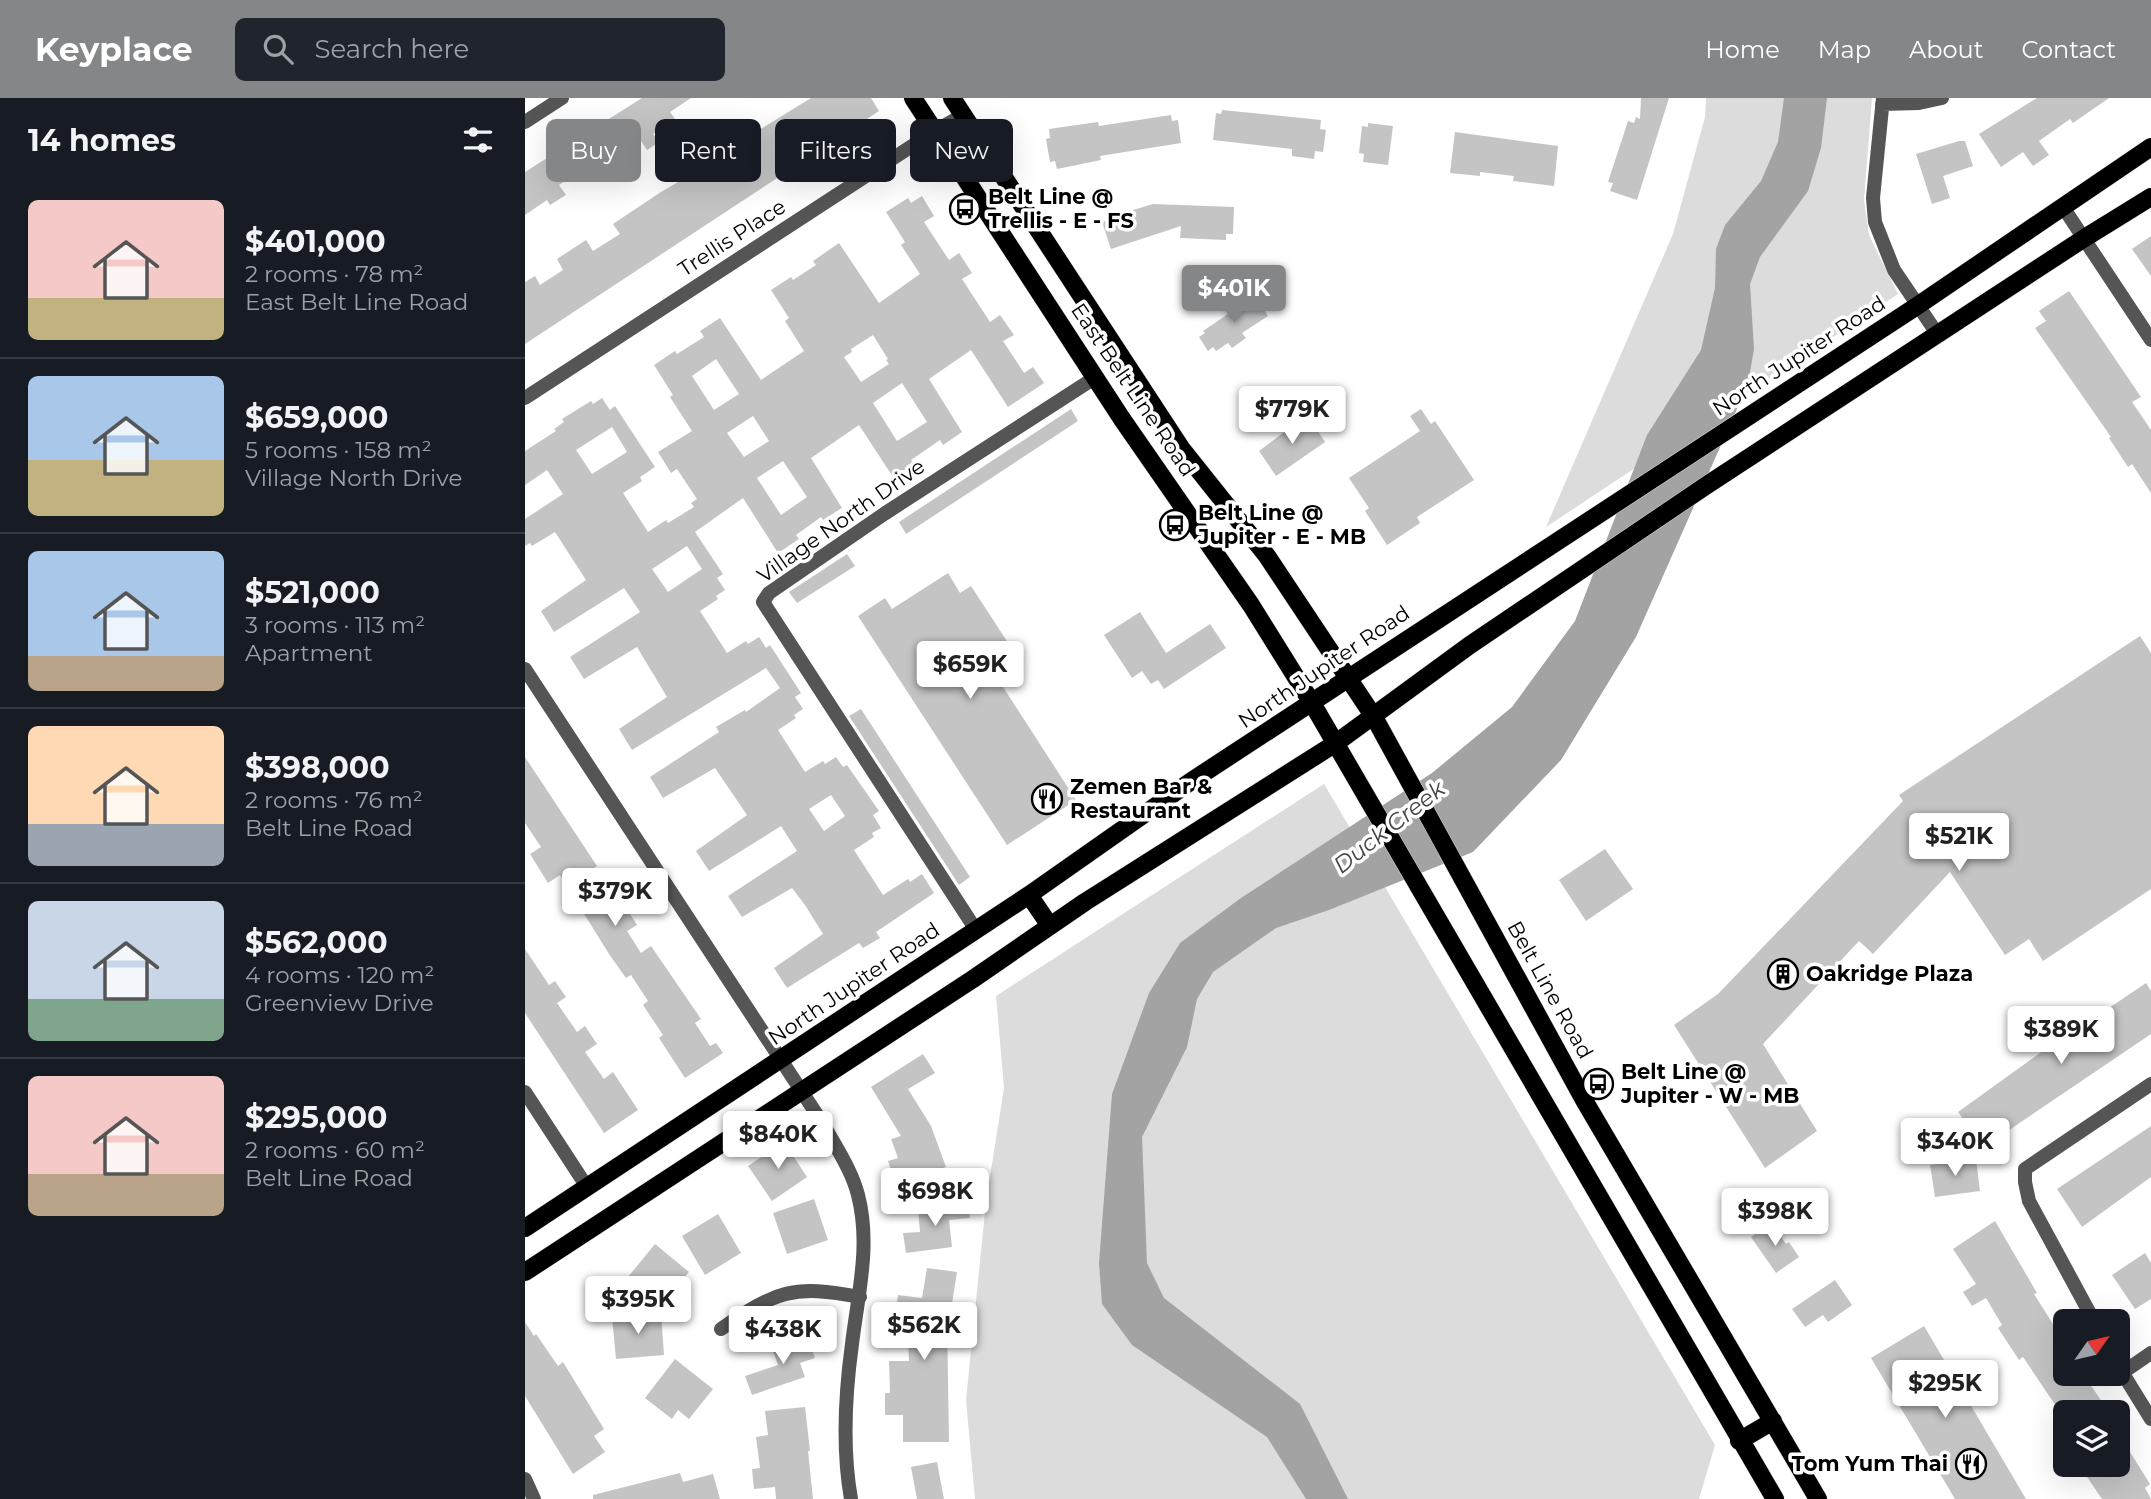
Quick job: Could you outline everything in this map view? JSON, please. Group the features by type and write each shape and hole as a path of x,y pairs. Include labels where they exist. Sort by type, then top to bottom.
{"main road":[{"name":"East Belt Line Road","path":"913,98 927,119"},
{"name":"East Belt Line Road","path":"952,98 1181,448 1267,556 1374,717"},
{"name":"North Jupiter Road","path":"525,1228 1029,895 1147,811 1917,306 2151,147"},
{"name":"East Belt Line Road","path":"968,182 1096,377 1251,605 1336,743"},
{"path":"525,1272 1049,926 1336,743 1488,633 1738,464 2151,197"},
{"name":"Belt Line Road","path":"1374,717 1584,1100 1818,1499"},
{"path":"1336,743 1775,1499"},
{"path":"1029,895 1049,926"},
{"path":"1739,1441 1773,1422"}],"street":[{"path":"525,122 562,98"},
{"path":"1938,335 1890,262 1875,222 1873,198 1882,101 1919,103 1942,98"},
{"name":"Trellis Place","path":"956,119 963,115"},
{"name":"Trellis Place","path":"525,397 910,147"},
{"path":"2063,207 2151,340"},
{"name":"Village North Drive","path":"976,930 763,602 769,593 884,514 1096,377"},
{"path":"525,669 825,1128 858,1195 864,1247 847,1391 846,1442 851,1499"},
{"path":"2088,1309 2029,1201 2025,1169 2151,1084"},
{"path":"525,1092 587,1187"},
{"path":"721,1329 747,1311 789,1292 809,1290 860,1297"},
{"path":"2130,1363 2151,1353"},
{"path":"2130,1384 2151,1419"},
{"path":"525,1479 534,1499"}],"shaded area":[{"path":"1706,98 1872,98 1864,200 1869,235 1898,294 1546,527 1673,234 1705,117"},
{"path":"1324,784 1715,1445 1699,1499 975,1499 966,1400 986,1202 1004,1088 996,996"}],"water":[{"name":"Duck Creek","path":"1784,98 1827,98 1821,148 1808,191 1760,257 1750,284 1754,349 1748,384 1636,637 1561,760 1473,852 1329,910 1276,928 1213,972 1197,999 1187,1047 1142,1137 1147,1263 1164,1298 1300,1404 1348,1499 1306,1499 1267,1437 1132,1345 1102,1304 1099,1263 1112,1094 1149,993 1180,943 1241,898 1432,773 1512,707 1575,621 1647,435 1701,350 1715,288 1716,249 1725,225 1761,181 1778,142"}],"building":[{"path":"642,98 691,98 670,112 675,119 655,119 655,145 647,150 641,141 641,119 609,119"},
{"path":"811,98 871,98 879,111 867,119 777,119"},
{"path":"1641,98 1669,98 1637,200 1610,191 1613,183 1608,182 1628,121 1634,123 1636,117 1640,119"},
{"path":"2037,98 2109,98 2073,123 2070,119 2039,141 2049,155 2033,166 2023,152 2001,167 1979,134"},
{"path":"1222,110 1321,120 1320,129 1326,130 1323,152 1315,151 1314,159 1292,156 1292,149 1213,140 1216,113 1221,114"},
{"path":"1171,115 1172,121 1178,120 1181,143 1100,156 1101,160 1057,169 1055,161 1050,162 1046,139 1050,138 1049,129 1098,122 1099,126"},
{"path":"775,120 775,179 525,344 525,282 535,276 540,285 563,270 557,259 586,240 593,251 620,234 613,224 678,182 761,182 761,129"},
{"path":"1368,123 1393,126 1388,165 1363,162 1364,154 1359,153 1362,126 1368,127"},
{"path":"1455,132 1558,146 1554,186 1513,181 1514,176 1480,172 1480,176 1450,173"},
{"path":"1965,141 1973,166 1943,176 1950,198 1932,204 1916,154"},
{"path":"546,159 546,182 564,182 559,185 566,195 550,205 547,200 525,215 525,172"},
{"path":"922,196 934,216 924,222 949,260 959,253 972,273 962,279 990,322 1000,315 1014,335 1003,341 1024,373 1033,367 1044,383 1008,407 971,350 929,379 962,432 943,445 940,440 911,460 914,464 893,477 859,425 811,458 842,508 823,520 821,517 796,535 799,539 778,553 743,498 695,532 723,574 717,578 725,590 716,596 718,599 700,611 727,653 746,641 748,644 759,637 766,648 770,645 801,693 795,697 803,709 794,715 796,718 778,730 805,772 836,757 843,767 847,765 879,811 873,815 881,828 872,833 874,837 854,850 883,895 908,879 910,882 922,874 934,893 876,932 880,938 863,948 859,943 787,988 774,968 823,934 805,905 792,888 742,917 728,896 797,851 781,826 709,871 696,851 747,815 715,768 663,798 650,777 719,732 716,727 745,710 746,712 780,688 766,668 632,750 619,729 667,697 637,647 584,679 570,657 640,612 624,588 554,632 541,611 586,580 555,532 532,546 530,543 525,546 525,519 563,494 547,470 525,485 525,451 556,431 554,429 564,422 562,419 591,401 593,404 602,398 610,410 615,406 655,467 640,477 642,481 623,493 648,532 694,507 691,503 697,499 677,469 671,473 658,452 692,431 670,397 673,395 654,365 704,337 700,331 720,318 761,380 804,351 785,321 789,318 771,290 816,265 813,261 839,243 879,303 920,274 901,245 905,242 886,212 908,198 911,203","holes":["873,335 889,364 861,382 844,357 852,352 851,349","716,359 739,394 714,410 692,376","902,383 927,422 897,441 873,403","753,416 769,441 744,457 727,433","612,427 627,452 592,474 576,450","783,461 807,497 781,515 757,478","687,546 702,569 668,592 652,569","831,795 845,816 824,831 809,809"]},
{"path":"1153,204 1234,207 1233,234 1226,234 1226,240 1180,238 1181,226 1111,249 1102,222"},
{"path":"2151,236 2151,276 2132,249"},
{"path":"2069,291 2141,397 2132,402 2151,430 2151,493 2132,464 2128,467 2109,438 2111,437 2035,328 2046,321 2039,311"},
{"path":"1254,295 1268,316 1242,333 1246,338 1232,348 1228,343 1216,351 1213,347 1208,351 1199,337 1205,333 1203,331 1228,314 1225,309 1236,301 1239,306"},
{"path":"1071,409 1078,421 906,534 899,522"},
{"path":"1421,409 1431,424 1435,421 1474,480 1417,517 1420,523 1387,545 1365,511 1369,508 1349,478 1420,431 1410,416"},
{"path":"1309,417 1325,442 1276,476 1259,451"},
{"path":"847,554 855,566 797,603 789,592"},
{"path":"948,573 960,593 971,586 1014,652 1006,657 1019,677 1003,687 1076,800 1007,845 858,616 885,598 892,609"},
{"path":"1140,612 1166,653 1210,624 1226,648 1164,689 1158,680 1151,684 1142,671 1132,678 1104,635"},
{"path":"2140,636 2151,653 2151,889 2043,961 2029,939 2005,955 1950,872 1873,954 1859,941 1763,1044 1817,1131 1765,1168 1674,1025 1718,994 1903,801 1899,795"},
{"path":"861,709 970,877 959,885 849,716"},
{"path":"525,757 597,866 587,873 600,895 613,887 637,925 627,931 641,953 651,946 701,1019 695,1023 710,1046 716,1043 723,1053 685,1078 659,1038 663,1035 643,1005 648,1001 631,975 626,978 560,875 548,883 530,854 541,847 525,823"},
{"path":"1605,849 1633,889 1586,921 1559,880"},
{"path":"525,949 549,985 555,981 566,997 557,1003 577,1032 585,1026 597,1044 585,1052 604,1079 613,1072 638,1110 604,1133 525,1013"},
{"path":"2146,983 2151,991 2151,1034 1984,1147 1958,1112 2072,1030 2070,1028 2103,1006 2106,1010"},
{"path":"923,1054 935,1073 908,1089 931,1126 946,1167 896,1185 888,1161 898,1158 891,1139 901,1136 871,1087"},
{"path":"2151,1126 2151,1177 2082,1227 2057,1189"},
{"path":"784,1142 807,1177 772,1201 748,1166"},
{"path":"1976,1159 1980,1191 1935,1197 1930,1165"},
{"path":"814,1199 828,1240 787,1254 773,1213"},
{"path":"968,1203 970,1218 949,1220 952,1247 906,1253 903,1233 920,1232 918,1209"},
{"path":"718,1214 741,1253 705,1275 682,1236"},
{"path":"1995,1221 2053,1324 2053,1386 2091,1386 2101,1400 2053,1402 2023,1357 2019,1360 1998,1328 2002,1325 1986,1298 1972,1306 1963,1292 1976,1284 1953,1249"},
{"path":"1772,1223 1799,1257 1776,1273 1751,1237"},
{"path":"655,1244 689,1272 661,1305 628,1277"},
{"path":"2145,1253 2151,1263 2151,1299 2135,1309 2112,1275"},
{"path":"927,1268 957,1272 950,1316 947,1316 949,1442 903,1442 903,1415 885,1415 885,1393 890,1393 889,1361 909,1361 907,1318 895,1316 898,1295 922,1298"},
{"path":"1835,1280 1852,1305 1828,1322 1823,1315 1805,1327 1792,1309"},
{"path":"661,1313 664,1355 616,1359 612,1317"},
{"path":"525,1322 558,1366 563,1362 604,1429 594,1436 605,1452 573,1474 525,1396"},
{"path":"1924,1326 2026,1499 1955,1499 1871,1358"},
{"path":"807,1336 815,1358 800,1363 805,1377 752,1395 745,1376 778,1365 772,1348"},
{"path":"675,1359 713,1389 689,1419 678,1410 672,1419 645,1398"},
{"path":"805,1407 813,1499 776,1499 775,1487 754,1489 752,1469 760,1468 756,1437 768,1435 765,1411"},
{"path":"2130,1452 2150,1484 2145,1488 2151,1499 2102,1499 2087,1477 2130,1477"},
{"path":"937,1462 944,1499 917,1499 911,1467"},
{"path":"680,1473 683,1482 713,1474 720,1499 593,1499 593,1495"}],"place":[{"name":"Belt Line @ Trellis - E - FS","path":"965,209"},
{"name":"Belt Line @ Jupiter - E - MB","path":"1175,525"},
{"name":"Zemen Bar & Restaurant","path":"1047,799"},
{"name":"Oakridge Plaza","path":"1783,974"},
{"name":"Belt Line @ Jupiter - W - MB","path":"1598,1084"},
{"name":"Tom Yum Thai","path":"1971,1464"}]}
